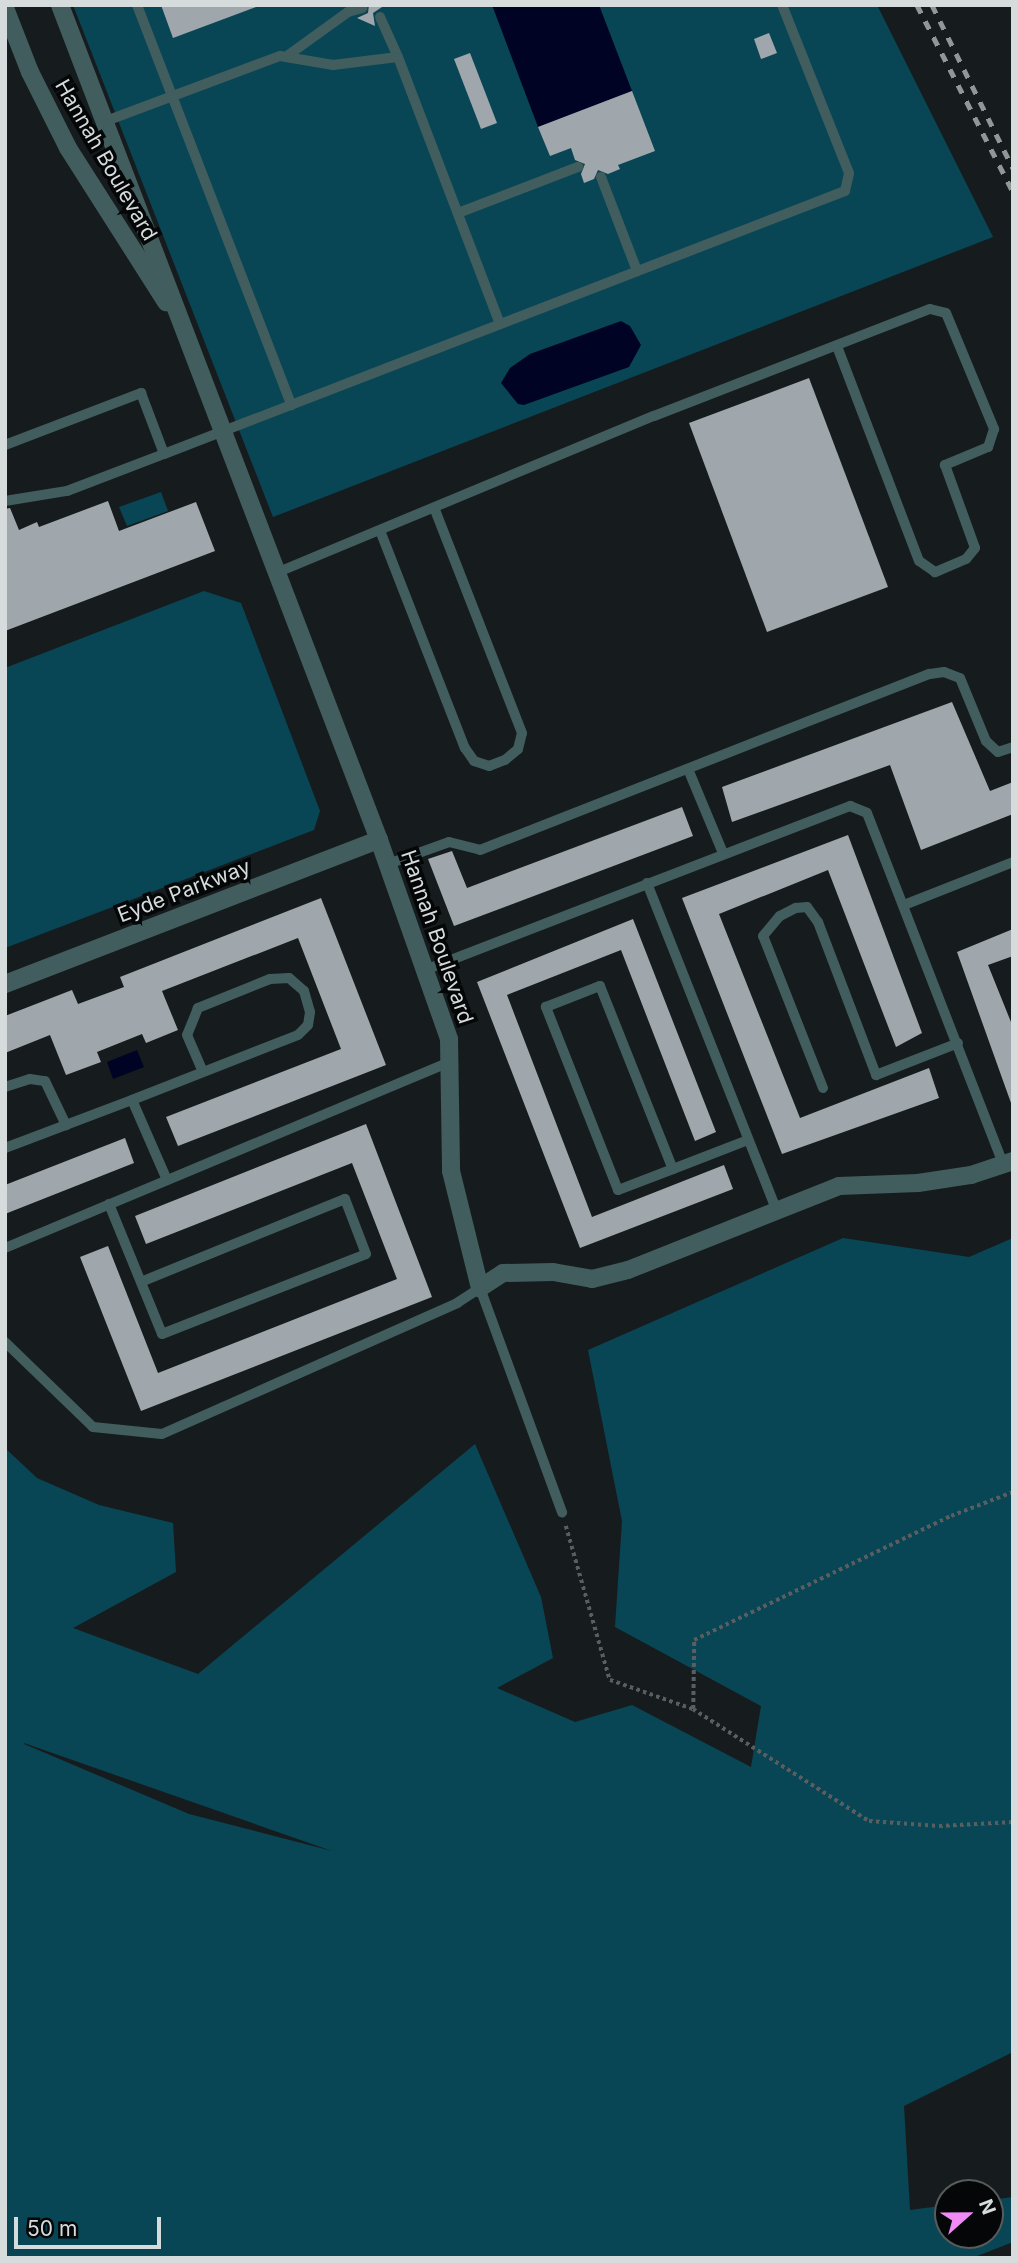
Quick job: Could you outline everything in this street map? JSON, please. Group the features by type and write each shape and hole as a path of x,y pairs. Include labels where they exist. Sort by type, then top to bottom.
{"street":[{"name":"Hannah Boulevard","path":"60,5 379,840 449,1039 451,1171 480,1288"},
{"name":"Hannah Boulevard","path":"5,8 30,72 68,148 182,328"},
{"name":"Eyde Parkway","path":"5,984 379,840"},
{"path":"480,1288 503,1273 553,1272 592,1279 628,1270 839,1186 918,1183 971,1175 1008,1162"}],"lane":[{"path":"137,5 290,405"},
{"path":"5,501 67,491 840,193 849,186 849,173 782,5"},
{"path":"106,121 287,55 348,12 362,8"},
{"path":"380,17 500,324"},
{"path":"287,55 332,65 397,57"},
{"path":"458,214 578,167"},
{"path":"601,177 637,271"},
{"path":"276,573 381,533 654,416 930,309 946,313 994,429 988,447 945,465 975,548 966,559 935,572 919,561 836,346"},
{"path":"5,445 141,393 164,454"},
{"path":"381,533 465,748 474,761 489,766 505,760 518,749 522,733 435,510"},
{"path":"388,864 449,842 480,850 944,672 960,678 986,741 998,752 1013,747"},
{"path":"688,769 723,853"},
{"path":"425,970 850,806 867,813 1008,1162"},
{"path":"904,905 1013,862"},
{"path":"647,883 776,1209"},
{"path":"823,1088 763,936 780,916 796,908 807,907 818,922 876,1075 958,1043"},
{"path":"5,1149 132,1100 298,1035 308,1025 310,1012 304,991 289,978 270,979 198,1008 187,1035 203,1072"},
{"path":"673,1169 600,986 546,1007 618,1190 673,1169 748,1140"},
{"path":"5,1248 449,1062"},
{"path":"5,1087 30,1079 45,1081 66,1125"},
{"path":"132,1100 167,1180"},
{"path":"109,1204 162,1334 366,1254 345,1199 141,1282"},
{"path":"5,1342 93,1427 162,1434 457,1303 480,1288 562,1512"}],"path":[{"path":"693,1709 694,1640 951,1516 1013,1492"},
{"path":"562,1512 610,1680 693,1709 869,1821 939,1826 1013,1822"}],"shaded area":[{"path":"73,5 877,5 993,237 273,517"},
{"path":"492,5 599,5 632,91 538,127"},
{"path":"621,321 630,326 641,345 629,367 524,405 518,404 501,383 510,368 530,354"},
{"path":"161,492 168,511 127,526 119,507"},
{"path":"204,591 241,603 320,811 314,830 5,948 5,668"},
{"path":"137,1050 144,1067 113,1079 107,1062"},
{"path":"843,1238 969,1257 1013,1238 1013,2052 904,2106 910,2210 934,2207 934,2249 995,2249 972,2258 5,2258 5,1448 37,1478 99,1505 173,1523 176,1572 73,1628 198,1674 475,1444 541,1597 553,1658 497,1688 575,1722 632,1705 751,1767 761,1706 615,1627 622,1521 588,1350","holes":["24,1743 332,1851 189,1814"]},
{"path":"1013,2197 1013,2242 1004,2246 1004,2198"}],"building":[{"path":"161,5 256,5 256,7 173,38"},
{"path":"369,5 385,5 373,13 375,26 357,18 368,13"},
{"path":"769,33 777,53 761,59 754,39"},
{"path":"470,53 497,123 481,129 454,59"},
{"path":"632,91 655,151 618,165 620,169 608,174 598,170 594,179 584,183 581,174 585,164 575,160 571,148 550,156 538,127"},
{"path":"809,378 888,587 767,632 689,423"},
{"path":"108,501 119,531 196,502 215,551 5,631 5,509 10,508 19,530 37,522 39,527"},
{"path":"952,702 990,791 1013,782 1013,814 921,850 890,765 732,822 722,787"},
{"path":"682,807 693,836 454,926 428,859 452,851 467,888"},
{"path":"848,835 922,1033 896,1047 828,870 719,914 800,1118 929,1068 939,1098 782,1154 682,898"},
{"path":"321,898 386,1065 178,1146 166,1117 341,1049 298,938 162,991 178,1030 146,1043 142,1034 97,1052 101,1062 66,1075 50,1035 5,1053 5,1016 72,990 78,1004 124,987 120,977"},
{"path":"633,919 716,1132 695,1141 621,950 507,995 592,1217 724,1165 733,1189 580,1248 477,982"},
{"path":"1013,929 1013,956 988,965 1013,1027 1011,1103 957,952"},
{"path":"366,1124 432,1297 141,1411 80,1257 108,1246 158,1373 397,1279 352,1163 146,1244 135,1216"},
{"path":"125,1138 134,1163 5,1214 5,1185"}],"railway":[{"path":"917,5 1013,192"},
{"path":"932,5 1013,168"}]}
